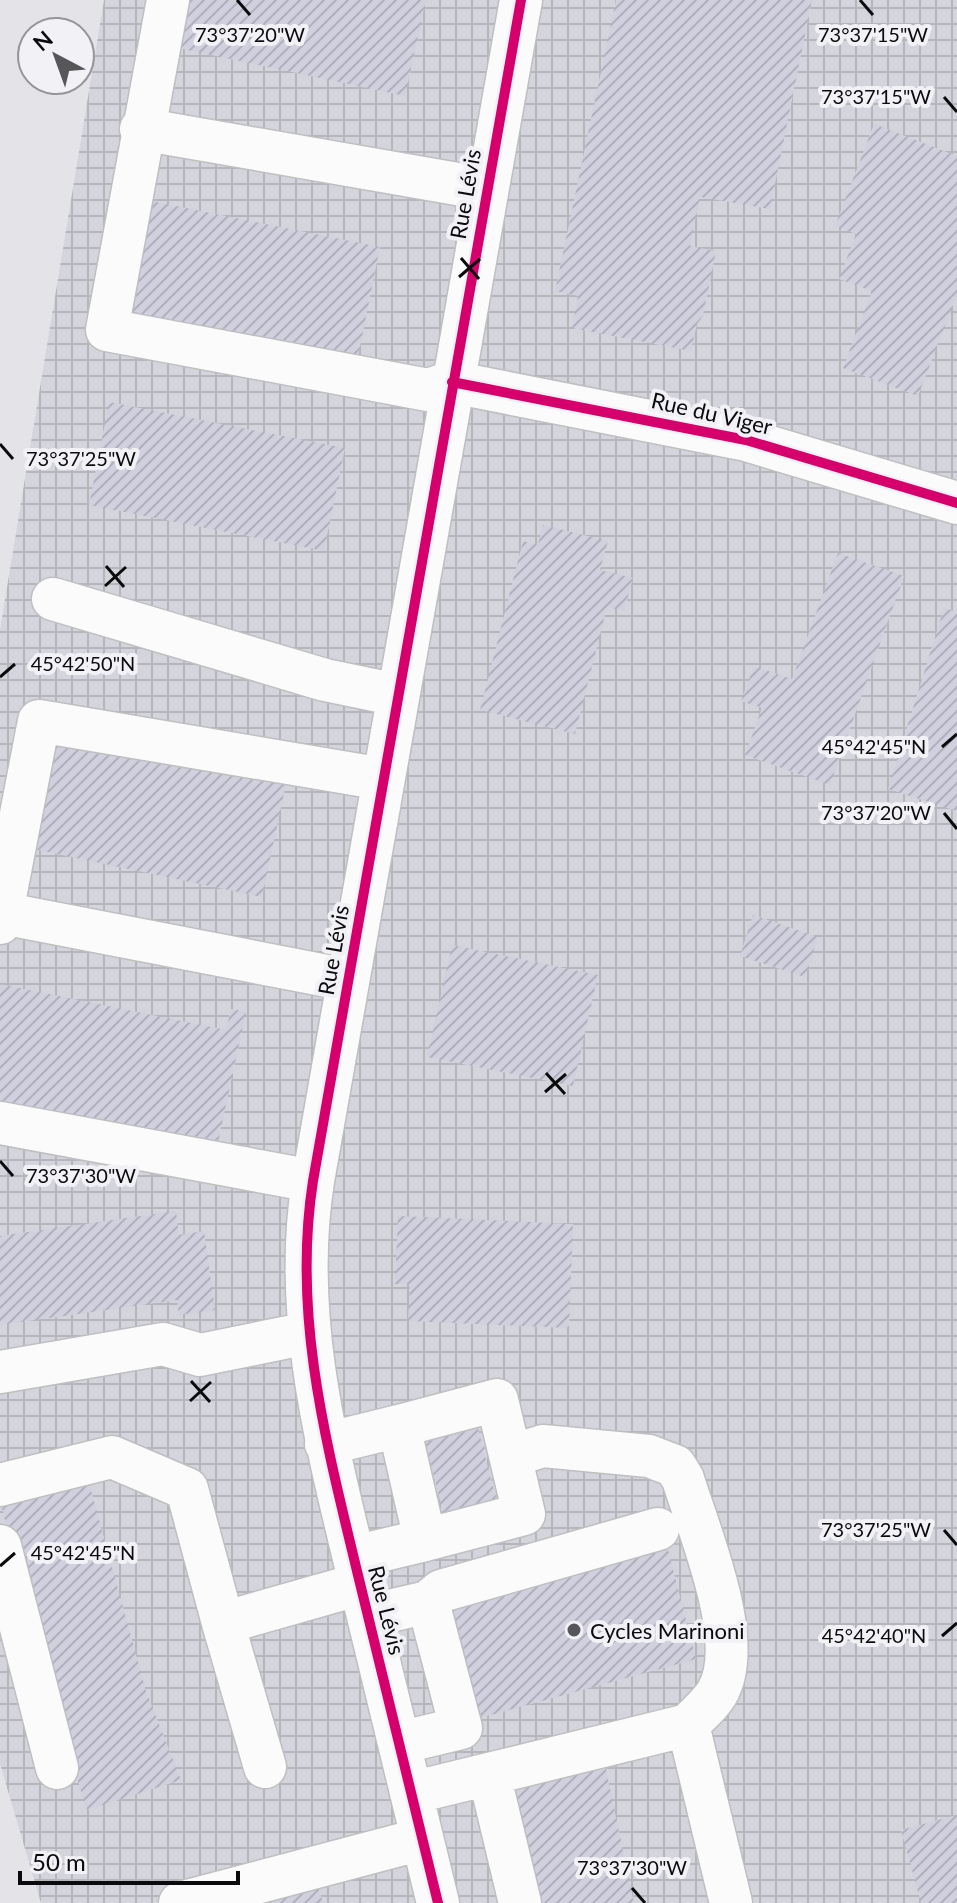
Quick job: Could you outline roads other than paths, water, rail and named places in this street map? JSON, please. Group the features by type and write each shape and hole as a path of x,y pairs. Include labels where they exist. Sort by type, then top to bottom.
{"street":[{"path":"168,0 141,129 486,189"},
{"name":"Rue Lévis","path":"438,1903 326,1444 308,1333 306,1241 313,1181 521,0"},
{"name":"Rue du Viger","path":"141,129 107,330 428,390 452,382 746,440 957,503"},
{"path":"53,599 325,680 398,695"},
{"path":"348,980 1,918 39,721 383,779"},
{"path":"0,1123 313,1181"},
{"path":"0,1372 163,1344 200,1355 308,1333"},
{"path":"223,1623 361,1586 425,1540 524,1514 497,1400 326,1444"},
{"path":"399,1426 425,1540"},
{"path":"411,1793 688,1725 717,1695 723,1679 726,1647 715,1583 683,1479 675,1466 649,1456 543,1446 511,1456"},
{"path":"0,1485 112,1457 187,1489 265,1767"},
{"path":"428,1602 441,1591 658,1529"},
{"path":"0,1546 57,1768"},
{"path":"361,1586 428,1602"},
{"path":"399,1743 461,1728 428,1602"},
{"path":"688,1725 731,1903"},
{"path":"489,1774 520,1903"},
{"path":"180,1903 422,1839"}],"place":[{"name":"Cycles Marinoni","path":"574,1630"}]}
